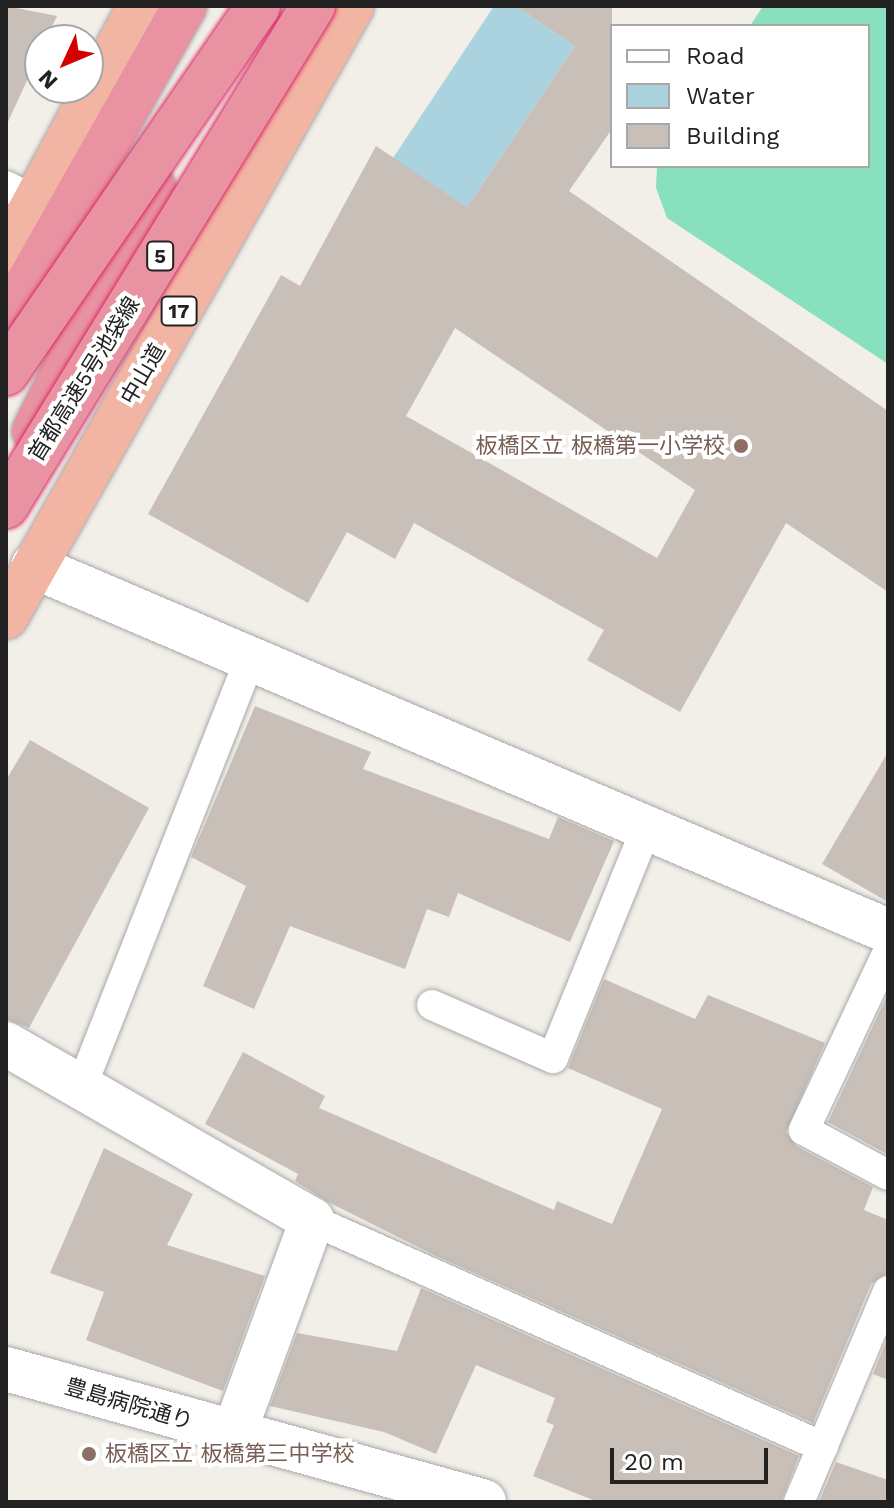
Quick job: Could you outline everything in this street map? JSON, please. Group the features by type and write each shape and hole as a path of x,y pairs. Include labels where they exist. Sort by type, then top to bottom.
{"highway":[{"path":"6,256 20,194 140,6"},
{"path":"6,322 185,6"},
{"path":"6,358 98,254 258,6"},
{"path":"6,373 258,6"},
{"path":"6,492 122,244 258,6"},
{"name":"首都高速5号池袋線","path":"6,506 313,6"},
{"name":"中山道","path":"6,617 352,6"}],"street":[{"path":"33,566 885,928"},
{"path":"6,1044 312,1220 234,1433"},
{"name":"豊島病院通り","path":"6,1369 484,1502"}],"lane":[{"path":"81,1088 250,659"},
{"path":"432,1005 553,1058 647,827"},
{"path":"885,928 804,1130 888,1175"},
{"path":"312,1220 823,1447"},
{"path":"799,1502 888,1291"}],"green space":[{"path":"763,6 888,6 888,364 667,218 656,188 657,168 870,168 870,24 751,24"}],"water":[{"path":"494,6 516,6 575,46 467,207 393,158"}],"building":[{"path":"6,6 57,16 53,24 24,24 24,87 6,126"},
{"path":"516,6 612,6 610,132 569,191 888,411 888,592 786,523 680,712 587,660 604,630 414,523 395,559 347,532 308,603 148,514 281,275 300,286 376,146 467,207 575,46","holes":["455,328 695,490 657,558 406,416"]},
{"path":"255,706 371,752 363,769 549,839 558,817 614,841 570,942 458,893 449,917 427,909 405,969 290,926 254,1009 203,986 246,886 191,857"},
{"path":"30,740 149,808 29,1028 6,1019 6,780"},
{"path":"888,752 888,902 822,864"},
{"path":"604,979 695,1019 708,995 825,1043 786,1132 796,1146 873,1187 864,1210 888,1220 888,1273 871,1284 813,1423 434,1255 328,1202 295,1181 298,1174 205,1124 243,1052 325,1096 319,1108 554,1210 557,1201 612,1224 662,1109 568,1068"},
{"path":"888,994 888,1150 887,1154 828,1122"},
{"path":"104,1148 193,1194 167,1245 265,1276 223,1391 86,1340 104,1292 50,1273"},
{"path":"421,1288 799,1456 781,1502 598,1502 533,1476 554,1425 546,1422 555,1398 476,1365 436,1454 384,1432 270,1406 297,1333 397,1351"},
{"path":"888,1337 888,1380 873,1374"},
{"path":"836,1462 888,1480 888,1502 819,1502"}],"place":[{"name":"板橋区立 板橋第一小学校","path":"741,446"},
{"name":"板橋区立 板橋第三中学校","path":"89,1454"}]}
